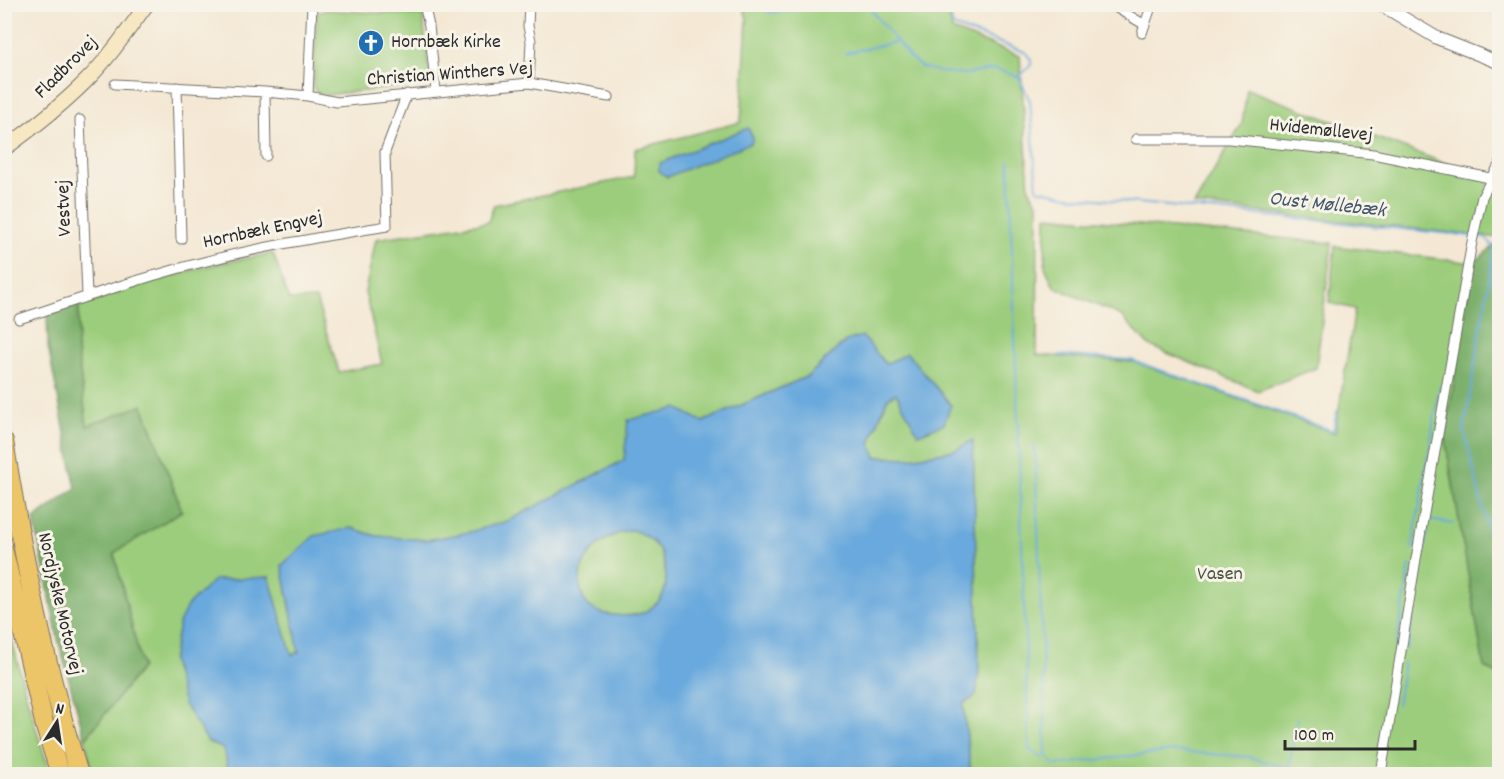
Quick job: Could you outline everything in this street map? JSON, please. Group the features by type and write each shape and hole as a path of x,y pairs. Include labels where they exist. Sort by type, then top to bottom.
{"highway":[{"name":"Nordjyske Motorvej","path":"4,441 20,538 61,717 79,774"},
{"name":"Nordjyske Motorvej","path":"4,552 45,727 60,774"}],"main road":[{"name":"Fladbrovej","path":"4,149 87,80 128,31 147,4"}],"street":[{"path":"308,96 312,4"},
{"path":"424,4 429,26 436,91"},
{"path":"529,4 528,26 531,41 529,83"},
{"path":"1110,4 1144,29 1152,4"},
{"path":"1380,4 1452,37 1500,55"},
{"path":"1380,4 1437,38 1500,63"},
{"name":"Christian Winthers Vej","path":"115,84 265,92 308,96 337,102 529,83 609,97"},
{"path":"177,87 181,239"},
{"path":"265,92 266,156"},
{"name":"Hornbæk Engvej","path":"19,319 87,295 210,260 294,242 387,226 385,152 407,94"},
{"name":"Vestvej","path":"80,120 87,295"},
{"name":"Hvidemøllevej","path":"1136,139 1229,139 1373,154 1496,179"},
{"path":"1381,774 1472,242 1482,197 1496,179 1500,163"}],"green space":[{"name":"Vasen","path":"743,5 947,5 952,30 1020,56 1029,189 1038,204 1037,355 1135,362 1335,433 1355,309 1329,303 1335,246 1473,263 1445,438 1484,667 1499,675 1499,774 971,774 963,703 973,440 955,450 911,458 876,457 870,443 887,399 896,393 918,434 886,364 846,341 808,376 702,422 677,408 625,460 508,521 466,533 426,540 376,536 352,528 282,565 299,652 291,655 269,577 208,742 225,749 229,774 93,774 85,739 142,667 114,553 87,426 77,350 79,304 202,267 273,253 289,300 316,299 339,372 382,364 365,292 376,239 488,222 494,205 634,177 635,149 741,122 747,19"},
{"path":"326,10 423,15 430,84 325,95 317,93 313,87 317,13"},
{"path":"1247,89 1481,177 1499,188 1499,238 1194,205 1242,124"},
{"path":"1046,216 1332,243 1316,368 1258,391 1148,345 1122,316 1054,287 1045,267"},
{"path":"1499,242 1499,675 1484,667 1445,438 1473,263"},
{"path":"79,304 77,350 87,426 143,405 182,511 114,553 142,667 85,739 58,639 34,519 76,488 48,347 47,315"},
{"path":"632,530 647,537 655,544 662,556 666,572 663,595 645,612 620,616 602,613 587,604 583,598 580,585 584,563 599,544 620,533"},
{"path":"4,606 25,691 51,774 5,774"}],"water":[{"path":"748,128 753,138 751,143 667,177 659,171 660,163"},
{"path":"862,336 886,364 907,353 951,405 944,424 918,434 896,393 887,399 870,443 876,457 911,458 955,450 973,440 979,668 976,696 963,704 971,774 229,774 224,749 208,742 184,704 172,661 179,624 187,606 214,580 269,577 292,655 299,652 282,565 314,536 351,528 376,536 426,540 466,533 508,521 624,460 628,420 677,408 703,422 808,376 846,341","holes":["632,530 645,535 653,542 662,556 666,572 663,595 645,612 620,616 601,613 587,604 583,598 580,585 584,563 599,544 620,533"]}],"waterway":[{"path":"768,13 846,4"},
{"path":"864,4 910,58 921,67 940,72 966,74 996,69 1019,77"},
{"name":"Oust Møllebæk","path":"948,4 953,26 1025,52 1031,60 1031,65 1019,77 1030,101 1037,189 1068,196 1472,236"},
{"path":"845,53 897,42"},
{"path":"1009,161 1029,749 1044,759"},
{"name":"Oust Møllebæk","path":"1477,236 1488,240 1494,249 1464,430 1496,563 1500,601"},
{"path":"1059,355 1131,360 1333,431 1337,411"},
{"path":"1412,550 1440,386"},
{"path":"1035,447 1046,754 1054,765 1174,751 1248,757 1311,774"},
{"path":"1407,649 1429,520 1453,524"},
{"path":"1381,737 1410,565"},
{"path":"1397,704 1404,663"},
{"path":"1289,768 1297,718"}],"railway":[{"path":"1497,4 1500,8"}],"place":[{"name":"Hornbæk Kirke","path":"371,43"}]}
